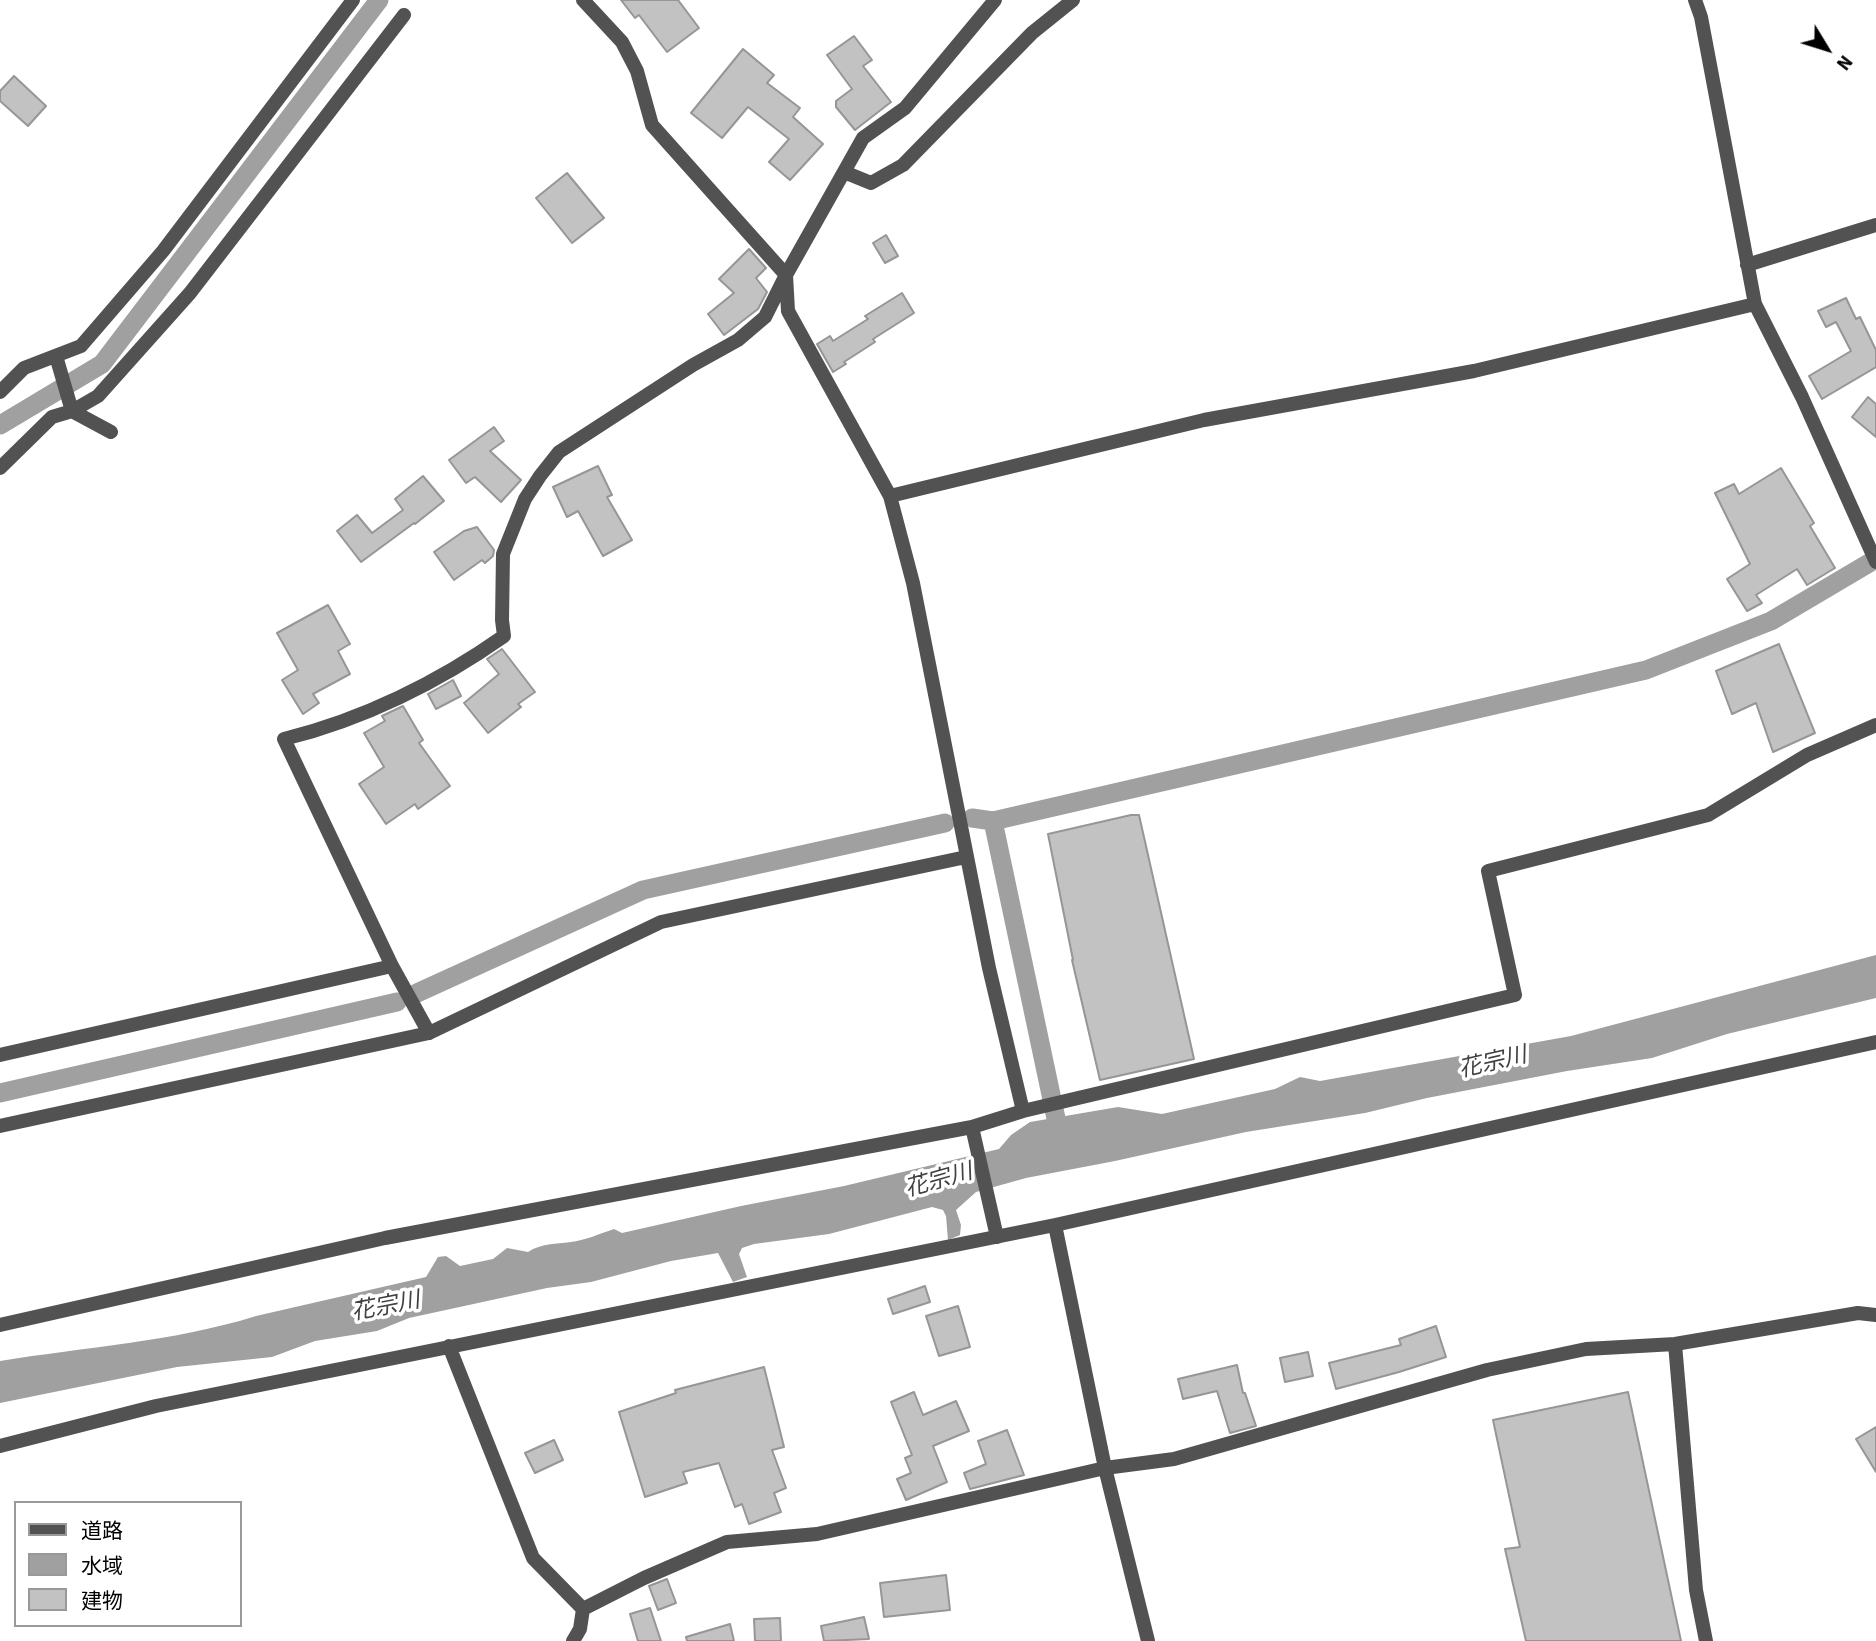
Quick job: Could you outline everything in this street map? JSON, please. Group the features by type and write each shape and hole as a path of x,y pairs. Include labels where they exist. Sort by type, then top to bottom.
{"street":[{"path":"0,392 24,368 81,346 163,251 353,0"},
{"path":"583,0 622,42 637,71 652,125 786,275 788,311 890,496 913,583 989,968 1023,1111"},
{"path":"429,1032 392,966 284,739 328,729 401,696 472,659 504,636 503,554 513,524 540,475 559,452 693,365 738,340 765,317 863,138 905,108 995,0"},
{"path":"845,173 871,183 903,165 1032,33 1073,0"},
{"path":"1695,0 1701,17 1755,304 1802,397 1873,556"},
{"path":"0,468 51,417 72,411 98,396 190,293 404,15"},
{"path":"1747,265 1876,225"},
{"path":"890,496 1204,420 1475,371 1755,304"},
{"path":"56,356 72,411 111,432"},
{"path":"0,1325 385,1238 972,1127 1023,1111 1516,995 1488,871 1708,815 1807,755 1876,725"},
{"path":"0,1126 429,1032 661,922 966,857"},
{"path":"0,1055 392,966"},
{"path":"0,1446 156,1406 1055,1225 1876,1042"},
{"path":"972,1127 997,1237"},
{"path":"1055,1225 1115,1508 1148,1641"},
{"path":"583,1609 644,1578 727,1542 817,1534 1174,1459 1487,1370 1586,1349 1675,1344 1858,1313 1876,1315"},
{"path":"1675,1344 1696,1590 1706,1641"},
{"path":"449,1346 533,1558 583,1609"},
{"path":"573,1641 580,1629 583,1609"}],"water":[{"name":"花宗川","path":"1876,955 1876,998 1727,1034 1652,1058 1567,1071 1365,1113 1246,1132 1026,1178 976,1192 956,1210 961,1225 960,1235 948,1240 946,1216 943,1210 932,1207 829,1234 742,1248 739,1254 747,1277 733,1282 718,1253 671,1261 591,1282 547,1288 409,1318 377,1331 315,1341 272,1357 177,1367 0,1403 0,1361 161,1338 225,1325 426,1277 438,1257 446,1256 460,1266 493,1259 507,1248 528,1252 544,1245 581,1240 614,1229 622,1233 844,1186 999,1149 1011,1135 1030,1122 1118,1107 1162,1114 1275,1089 1300,1077 1320,1081 1571,1036"}],"building":[{"path":"621,0 678,0 699,28 667,52 639,15 635,18"},
{"path":"854,36 872,60 863,66 891,102 855,130 836,107 836,101 852,89 827,55"},
{"path":"743,49 774,75 767,83 800,108 793,117 823,144 790,180 769,162 789,139 748,107 722,138 691,113"},
{"path":"14,76 46,106 28,126 0,101 0,91"},
{"path":"567,173 604,218 572,243 536,198"},
{"path":"886,235 898,256 885,263 873,243"},
{"path":"749,249 766,268 756,278 767,292 758,309 724,335 708,314 734,293 719,279"},
{"path":"902,293 914,313 873,339 875,342 833,372 817,344 830,336 833,341 868,319 865,316"},
{"path":"1846,298 1856,319 1860,317 1876,350 1876,367 1822,399 1809,376 1851,351 1836,322 1826,327 1818,311"},
{"path":"1868,397 1876,404 1876,437 1852,417"},
{"path":"494,427 504,441 490,451 521,480 501,502 475,477 466,483 449,460"},
{"path":"598,466 612,495 607,497 632,540 603,556 578,511 567,517 553,487"},
{"path":"1781,468 1814,523 1810,526 1835,568 1807,585 1797,569 1756,595 1762,603 1747,611 1727,579 1750,564 1715,493 1734,484 1739,494"},
{"path":"423,476 444,501 361,562 337,531 357,515 372,533 403,510 395,499"},
{"path":"477,527 494,550 493,556 485,563 482,560 454,580 434,552 464,531"},
{"path":"328,605 350,644 338,651 350,674 313,694 319,703 303,714 282,680 298,670 277,633"},
{"path":"1779,644 1815,733 1773,752 1756,703 1732,714 1716,671"},
{"path":"502,649 535,692 518,704 521,707 488,733 464,703 499,674 487,659"},
{"path":"453,680 461,696 436,709 428,694"},
{"path":"403,706 423,740 419,743 450,786 418,809 415,804 386,824 359,784 384,767 364,733 385,721 382,716"},
{"path":"1139,815 1194,1059 1100,1080 1072,960 1048,834"},
{"path":"925,1286 930,1302 893,1314 888,1299"},
{"path":"958,1306 970,1347 939,1356 926,1316"},
{"path":"1436,1326 1446,1357 1336,1389 1329,1363 1401,1345 1399,1339"},
{"path":"1308,1352 1313,1376 1285,1382 1280,1358"},
{"path":"1237,1365 1243,1393 1256,1426 1230,1433 1217,1391 1183,1399 1178,1379"},
{"path":"764,1367 784,1447 772,1450 786,1488 774,1493 781,1512 749,1524 742,1504 735,1507 719,1463 683,1472 687,1483 645,1497 619,1412 676,1393 675,1390"},
{"path":"914,1392 923,1415 956,1401 969,1431 933,1446 947,1482 906,1500 897,1479 911,1473 905,1458 912,1455 891,1402"},
{"path":"1628,1392 1681,1641 1526,1641 1505,1549 1520,1547 1493,1420"},
{"path":"1876,1427 1876,1472 1856,1439"},
{"path":"1007,1430 1024,1475 970,1489 964,1473 986,1464 978,1441"},
{"path":"554,1440 563,1460 535,1473 525,1453"},
{"path":"946,1575 950,1610 884,1617 880,1583"},
{"path":"667,1579 676,1603 658,1610 649,1586"},
{"path":"650,1608 661,1641 638,1641 630,1614"},
{"path":"864,1617 869,1639 824,1641 821,1626"},
{"path":"780,1618 781,1641 755,1641 754,1619"},
{"path":"730,1624 734,1641 687,1641 686,1637"}],"waterway":[{"path":"0,425 102,364 379,0"},
{"path":"1061,1142 993,821 1646,670 1771,621 1876,559"},
{"path":"972,818 993,821"},
{"path":"417,993 643,890 945,823"},
{"path":"0,1093 397,1002"}]}
